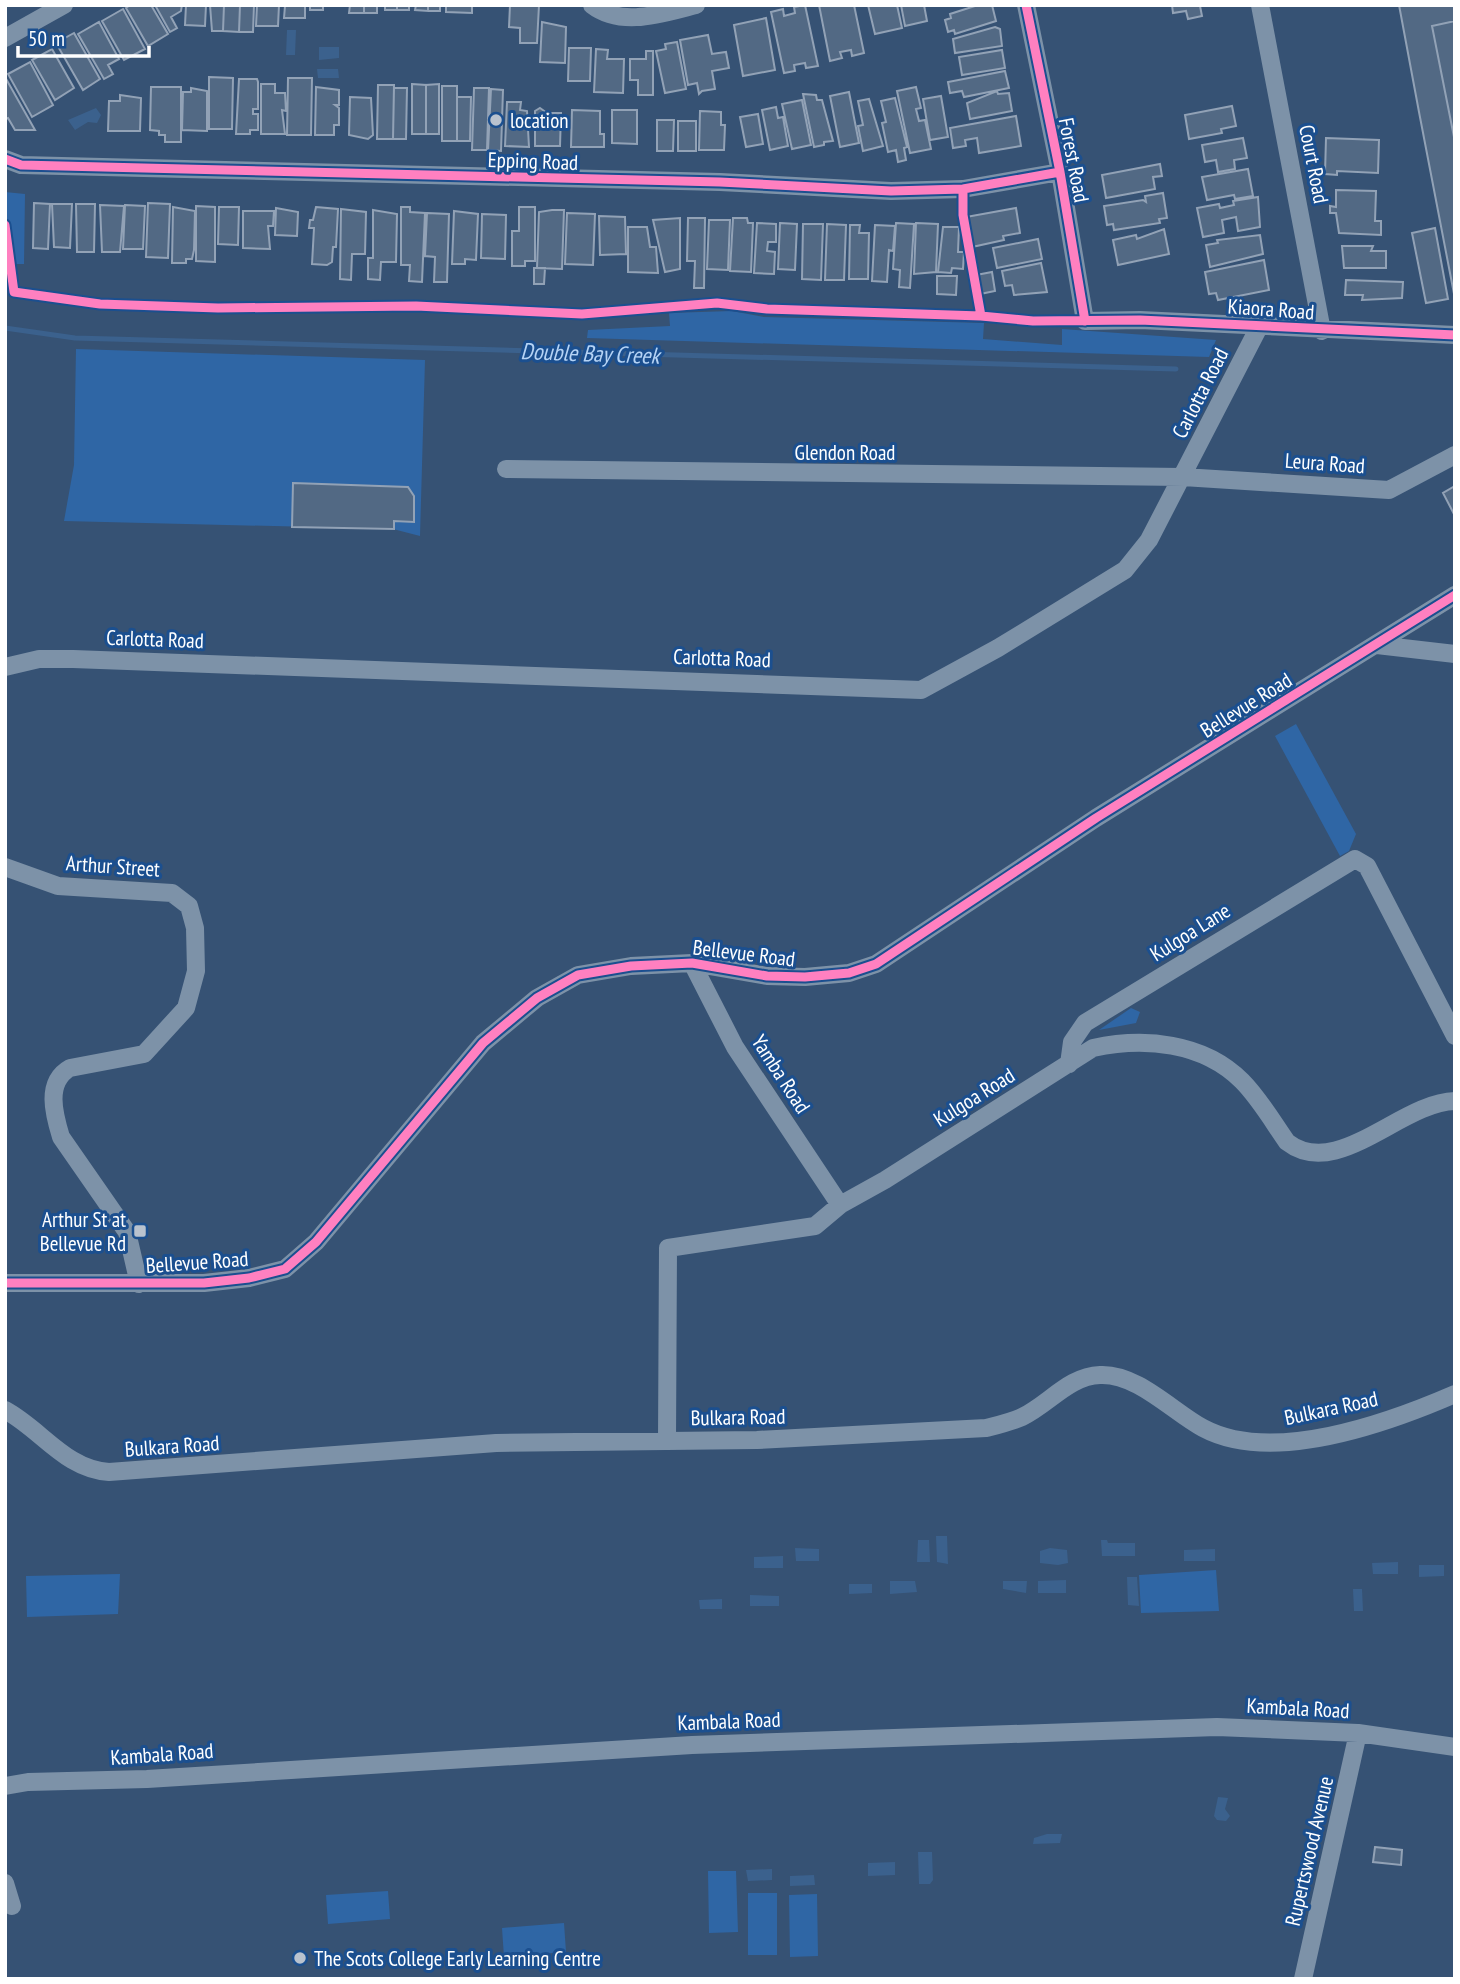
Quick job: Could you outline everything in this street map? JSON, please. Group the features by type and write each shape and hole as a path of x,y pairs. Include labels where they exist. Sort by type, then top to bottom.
{"street":[{"path":"5,38 64,5"},
{"path":"592,5 611,15 626,18 644,17 688,6"},
{"name":"Forest Road","path":"1026,5 1060,172 1085,321"},
{"name":"Court Road","path":"1259,5 1322,331"},
{"name":"Epping Road","path":"5,159 21,165 720,182 891,191 963,189 1060,172"},
{"name":"Kiaora Road","path":"1085,321 1140,320 1260,325 1322,331 1455,335"},
{"name":"Carlotta Road","path":"5,667 39,659 73,659 921,690 998,648 1125,570 1149,540 1260,325"},
{"name":"Leura Road","path":"1183,477 1389,490 1455,455"},
{"name":"Glendon Road","path":"506,469 1183,477"},
{"name":"Bellevue Road","path":"5,1283 204,1283 249,1278 285,1269 316,1242 483,1043 537,998 578,975 631,966 692,962 767,976 805,977 849,973 876,964 1096,818 1455,595"},
{"path":"1377,645 1455,654"},
{"name":"Kulgoa Lane","path":"1069,1064 1072,1042 1085,1023 1351,860 1359,859 1367,866 1455,1036"},
{"name":"Arthur Street","path":"5,867 58,886 172,893 185,900 193,912 196,971 192,995 178,1018 144,1054 70,1068 60,1073 54,1084 61,1138 127,1232 139,1283"},
{"name":"Yamba Road","path":"692,962 735,1047 841,1205"},
{"name":"Kulgoa Road","path":"667,1441 668,1248 815,1226 841,1205 886,1180 1093,1048 1121,1042 1147,1042 1182,1048 1212,1060 1241,1080 1287,1142 1297,1150 1313,1154 1340,1150 1436,1101 1455,1101"},
{"name":"Bulkara Road","path":"5,1410 69,1460 93,1471 109,1472 496,1443 757,1440 986,1428 1021,1418 1077,1379 1103,1374 1131,1382 1205,1429 1238,1442 1290,1442 1374,1425 1455,1394"},
{"name":"Kambala Road","path":"5,1786 28,1782 147,1779 692,1745 1217,1727 1358,1733 1455,1747"},
{"name":"Rupertswood Avenue","path":"1303,1979 1358,1733"},
{"path":"5,1883 12,1906"}],"shaded area":[{"path":"287,30 296,30 295,55 286,55"},
{"path":"319,47 339,47 339,58 319,60"},
{"path":"317,69 338,69 339,78 318,78"},
{"path":"96,108 101,115 97,123 88,122 75,130 68,120"},
{"path":"5,192 25,194 24,264 5,264"},
{"path":"732,311 764,317 984,323 983,339 1062,345 1062,329 1216,340 1209,357 587,338 588,330 670,326 669,313"},
{"path":"76,349 425,360 420,536 393,529 64,521 74,465"},
{"path":"1296,724 1356,834 1349,851 1340,856 1275,736"},
{"path":"1131,1008 1140,1012 1136,1023 1099,1030"},
{"path":"936,1536 947,1536 948,1564 937,1562"},
{"path":"918,1540 929,1540 930,1562 917,1562"},
{"path":"1101,1540 1107,1540 1108,1543 1135,1543 1135,1556 1102,1556"},
{"path":"795,1548 819,1549 819,1561 796,1561"},
{"path":"1050,1548 1067,1550 1068,1563 1040,1563 1040,1551"},
{"path":"1215,1549 1215,1561 1184,1561 1184,1550"},
{"path":"783,1556 783,1568 754,1568 754,1557"},
{"path":"1398,1562 1398,1574 1373,1574 1372,1563"},
{"path":"1419,1565 1444,1565 1444,1576 1419,1577"},
{"path":"1216,1570 1219,1611 1141,1613 1139,1575"},
{"path":"120,1574 118,1614 27,1617 26,1576"},
{"path":"1127,1577 1137,1577 1139,1606 1128,1605"},
{"path":"1066,1580 1066,1593 1038,1593 1038,1581"},
{"path":"890,1581 915,1581 917,1592 890,1594"},
{"path":"1003,1581 1027,1581 1026,1593 1003,1589"},
{"path":"849,1584 872,1584 872,1593 849,1594"},
{"path":"1353,1589 1362,1589 1363,1611 1354,1611"},
{"path":"750,1595 779,1596 779,1606 750,1606"},
{"path":"722,1599 722,1609 700,1609 699,1600"},
{"path":"1218,1797 1228,1798 1225,1809 1230,1816 1226,1821 1217,1820 1214,1816"},
{"path":"1047,1834 1062,1834 1060,1843 1033,1844 1034,1838"},
{"path":"918,1852 932,1852 933,1880 930,1884 919,1884"},
{"path":"895,1862 895,1875 868,1876 868,1863"},
{"path":"772,1869 772,1880 748,1881 746,1870"},
{"path":"708,1871 736,1871 738,1932 709,1933"},
{"path":"814,1875 815,1885 790,1886 790,1876"},
{"path":"388,1891 390,1919 328,1924 326,1895"},
{"path":"748,1893 777,1893 777,1955 748,1955"},
{"path":"817,1894 818,1956 790,1957 789,1895"},
{"path":"564,1923 566,1952 504,1957 502,1928"}],"building":[{"path":"130,5 151,5 168,34 148,46 126,8"},
{"path":"155,5 182,5 181,11 171,17 177,28 170,32"},
{"path":"186,5 206,5 205,26 185,25"},
{"path":"210,5 224,5 223,31 212,31"},
{"path":"224,5 240,5 239,32 223,31"},
{"path":"240,5 254,5 253,32 239,32"},
{"path":"257,5 279,5 278,26 256,26"},
{"path":"282,5 305,5 305,18 284,18 285,6"},
{"path":"310,5 323,5 323,10 310,10"},
{"path":"350,5 364,5 364,13 349,13"},
{"path":"364,5 377,5 377,13 364,13"},
{"path":"385,5 397,5 397,10 385,10"},
{"path":"397,5 409,5 409,10 397,10"},
{"path":"416,5 428,5 428,11 415,10"},
{"path":"428,5 440,5 440,11 428,11"},
{"path":"446,5 472,5 472,13 446,12"},
{"path":"510,5 539,5 537,43 520,43 520,28 509,27"},
{"path":"805,5 818,66 806,68 805,63 794,65 795,71 784,73 771,12 783,9 784,16 795,13 794,7"},
{"path":"819,5 854,5 864,53 852,56 851,50 840,52 842,58 830,61"},
{"path":"868,5 897,5 902,28 875,34"},
{"path":"901,5 924,5 927,21 905,26"},
{"path":"978,5 992,5 996,21 955,34 954,30 948,32 945,20 951,18 950,14"},
{"path":"1172,5 1205,5 1200,6 1202,16 1188,19 1186,11 1173,13"},
{"path":"1399,5 1455,5 1455,299 1419,112"},
{"path":"123,9 145,49 124,60 102,21"},
{"path":"766,18 775,70 743,76 734,25"},
{"path":"1455,21 1455,142 1432,26"},
{"path":"99,22 119,59 108,65 113,74 104,79 78,34"},
{"path":"542,22 566,27 565,63 540,62"},
{"path":"995,27 1000,29 1002,46 955,53 953,39"},
{"path":"74,33 100,79 83,90 56,43"},
{"path":"708,35 712,54 726,52 729,68 712,71 715,89 699,94 697,83 688,85 680,40"},
{"path":"677,42 686,89 665,93 656,51 666,49 665,44"},
{"path":"569,48 591,48 590,81 568,81"},
{"path":"52,49 74,88 55,100 32,60"},
{"path":"596,49 608,50 607,59 624,59 623,93 594,92"},
{"path":"1002,50 1005,68 962,75 959,57"},
{"path":"646,51 653,51 653,95 638,95 638,80 630,80 630,59 646,59"},
{"path":"30,62 53,105 32,117 8,74"},
{"path":"1005,71 1009,88 964,97 962,91 950,93 948,82"},
{"path":"5,77 35,130 15,130 8,118 5,119"},
{"path":"209,77 233,78 232,129 209,129"},
{"path":"288,78 312,78 311,135 287,135"},
{"path":"239,79 257,79 258,82 258,109 253,109 253,114 258,114 258,130 250,130 250,134 236,134"},
{"path":"261,84 275,84 275,93 285,93 286,111 282,110 285,134 261,134"},
{"path":"412,84 426,85 426,134 412,134"},
{"path":"439,84 439,134 426,134 426,85"},
{"path":"378,85 394,85 393,139 377,139"},
{"path":"442,86 457,86 457,141 442,141"},
{"path":"151,87 181,87 181,142 165,142 165,135 150,130"},
{"path":"316,87 339,90 339,105 335,105 339,108 339,125 334,125 334,135 315,135"},
{"path":"916,87 921,108 916,109 919,121 925,120 931,149 910,153 897,91"},
{"path":"191,88 207,91 207,131 182,130 183,92 191,92"},
{"path":"394,88 407,88 406,139 393,139"},
{"path":"474,88 489,88 487,150 472,150"},
{"name":"location","path":"491,89 503,90 501,151 488,150"},
{"path":"997,91 998,94 1009,93 1012,111 970,119 967,103"},
{"path":"849,92 859,143 840,147 830,96"},
{"path":"803,94 816,95 817,100 822,100 833,141 814,147"},
{"path":"120,95 141,98 140,131 108,131 109,101 120,101"},
{"path":"941,96 948,137 930,140 923,99"},
{"path":"350,97 371,98 373,135 368,139 349,135"},
{"path":"457,97 471,97 470,141 457,141"},
{"path":"895,98 907,147 904,148 906,160 898,162 896,150 888,152 882,123 886,122 881,101"},
{"path":"869,99 883,146 863,151 858,126 863,125 858,101"},
{"path":"802,100 811,145 792,149 782,104"},
{"path":"507,102 521,102 520,110 527,111 529,147 505,146"},
{"path":"1232,106 1236,126 1221,129 1222,133 1189,139 1185,115"},
{"path":"776,107 778,118 783,117 788,146 770,150 762,110"},
{"path":"540,108 547,113 561,113 560,146 535,146 535,111"},
{"path":"572,110 600,111 600,134 604,134 604,147 571,147"},
{"path":"612,110 637,110 637,144 612,143"},
{"path":"700,111 721,112 721,125 725,125 724,150 699,150"},
{"path":"758,114 763,144 746,147 740,117"},
{"path":"1016,116 1021,146 979,153 977,138 965,140 966,146 953,148 950,128"},
{"path":"657,120 674,120 673,151 657,151"},
{"path":"678,121 696,121 696,151 678,151"},
{"path":"1243,138 1247,158 1234,160 1235,169 1218,172 1216,160 1205,162 1202,145"},
{"path":"1326,138 1379,140 1378,173 1337,171 1337,175 1325,174"},
{"path":"1160,164 1162,176 1153,177 1155,189 1106,198 1102,175"},
{"path":"1248,169 1253,196 1235,199 1234,195 1207,200 1202,177"},
{"path":"1336,190 1376,191 1375,221 1381,221 1381,235 1339,233 1336,213 1330,213 1330,206 1336,207"},
{"path":"1163,193 1167,218 1159,219 1160,223 1114,230 1113,224 1107,225 1104,206 1143,200 1146,202 1145,196"},
{"path":"1258,197 1260,227 1238,231 1236,217 1222,220 1224,233 1203,237 1197,208 1219,204 1220,208 1234,205 1233,201"},
{"path":"34,203 50,204 48,249 33,248"},
{"path":"148,203 170,204 168,258 146,257"},
{"path":"52,204 72,204 70,248 54,247"},
{"path":"76,204 95,204 94,252 77,252"},
{"path":"100,205 124,206 120,252 102,252"},
{"path":"125,205 145,206 143,249 123,249"},
{"path":"196,206 215,207 215,262 196,261"},
{"path":"173,207 195,211 194,250 192,259 186,259 186,263 172,263"},
{"path":"219,207 239,207 238,245 218,244"},
{"path":"316,207 338,209 336,247 333,247 332,262 327,265 312,264 314,228 309,228"},
{"path":"401,207 410,207 410,212 425,213 422,282 409,281 410,265 401,265"},
{"path":"519,207 535,207 535,261 525,261 525,266 512,266 512,231 519,231"},
{"path":"276,208 298,212 297,236 275,235"},
{"path":"1016,208 1020,233 1003,236 1004,240 972,247 966,217"},
{"path":"341,209 366,212 365,254 352,254 351,280 340,279"},
{"path":"373,210 397,214 396,262 381,262 380,280 368,279 368,258 373,258"},
{"path":"564,210 562,269 537,268 539,212"},
{"path":"243,211 274,211 273,226 268,226 270,249 243,248"},
{"path":"454,211 478,214 476,260 465,259 465,264 452,264"},
{"path":"427,213 449,214 447,282 434,282 435,257 425,256"},
{"path":"567,213 595,214 593,265 565,264"},
{"path":"482,214 506,215 505,259 481,258"},
{"path":"599,216 625,217 626,254 600,255"},
{"path":"680,218 680,269 665,272 653,220"},
{"path":"688,218 705,218 704,288 694,288 695,261 687,261"},
{"path":"733,218 747,218 748,223 753,223 751,272 730,271"},
{"path":"709,220 730,220 728,270 707,269"},
{"path":"757,223 776,224 776,242 768,242 767,251 775,252 774,274 754,273"},
{"path":"780,223 797,224 795,270 778,269"},
{"path":"896,223 914,224 910,288 899,287 900,270 893,269"},
{"path":"916,223 938,224 936,272 914,274"},
{"path":"803,224 823,224 821,280 802,279"},
{"path":"827,224 846,225 844,280 825,280"},
{"path":"850,225 860,225 859,233 869,233 868,279 849,279"},
{"path":"875,225 895,226 893,251 889,250 887,282 872,281"},
{"path":"628,227 647,227 650,247 656,247 658,273 628,272"},
{"path":"943,227 959,227 958,252 964,252 963,269 952,268 951,273 938,272"},
{"path":"1435,228 1448,299 1426,303 1412,233"},
{"path":"1164,229 1169,254 1118,265 1113,240 1136,235 1137,239"},
{"path":"1260,235 1263,254 1210,267 1206,245 1218,243 1217,240"},
{"path":"1038,239 1042,259 997,268 993,248"},
{"path":"1342,246 1373,246 1371,251 1386,251 1386,268 1344,268"},
{"path":"1264,260 1269,290 1218,300 1216,293 1209,294 1205,272"},
{"path":"1041,263 1047,292 1014,295 1012,285 1005,286 1002,271"},
{"path":"534,268 545,268 544,284 534,284"},
{"path":"992,272 995,291 980,294 976,275"},
{"path":"937,276 957,276 956,295 937,294"},
{"path":"1346,280 1403,282 1402,298 1362,300 1363,295 1345,295"},
{"path":"293,483 408,487 414,496 414,522 394,521 394,529 292,527"},
{"path":"1455,486 1455,516 1443,493"},
{"path":"1375,1847 1402,1850 1401,1865 1373,1862"}],"waterway":[{"name":"Double Bay Creek","path":"5,328 75,338 1176,369"}],"cycle path":[{"path":"1026,5 1060,172 1085,321"},
{"path":"5,159 21,165 720,182 891,191 963,189 1060,172"},
{"path":"963,189 963,215 981,316"},
{"path":"5,225 14,292 100,304 218,308 416,306 582,314 717,303 767,309 981,316 1033,321 1140,320 1455,335"},
{"path":"5,1283 204,1283 249,1278 285,1269 316,1242 483,1043 537,998 578,975 631,966 692,963 767,976 805,977 849,973 876,964 1096,818 1455,595"}],"place":[{"name":"location","path":"496,120"},
{"name":"Arthur St at Bellevue Rd","path":"140,1231"},
{"name":"The Scots College Early Learning Centre","path":"300,1958"}]}
